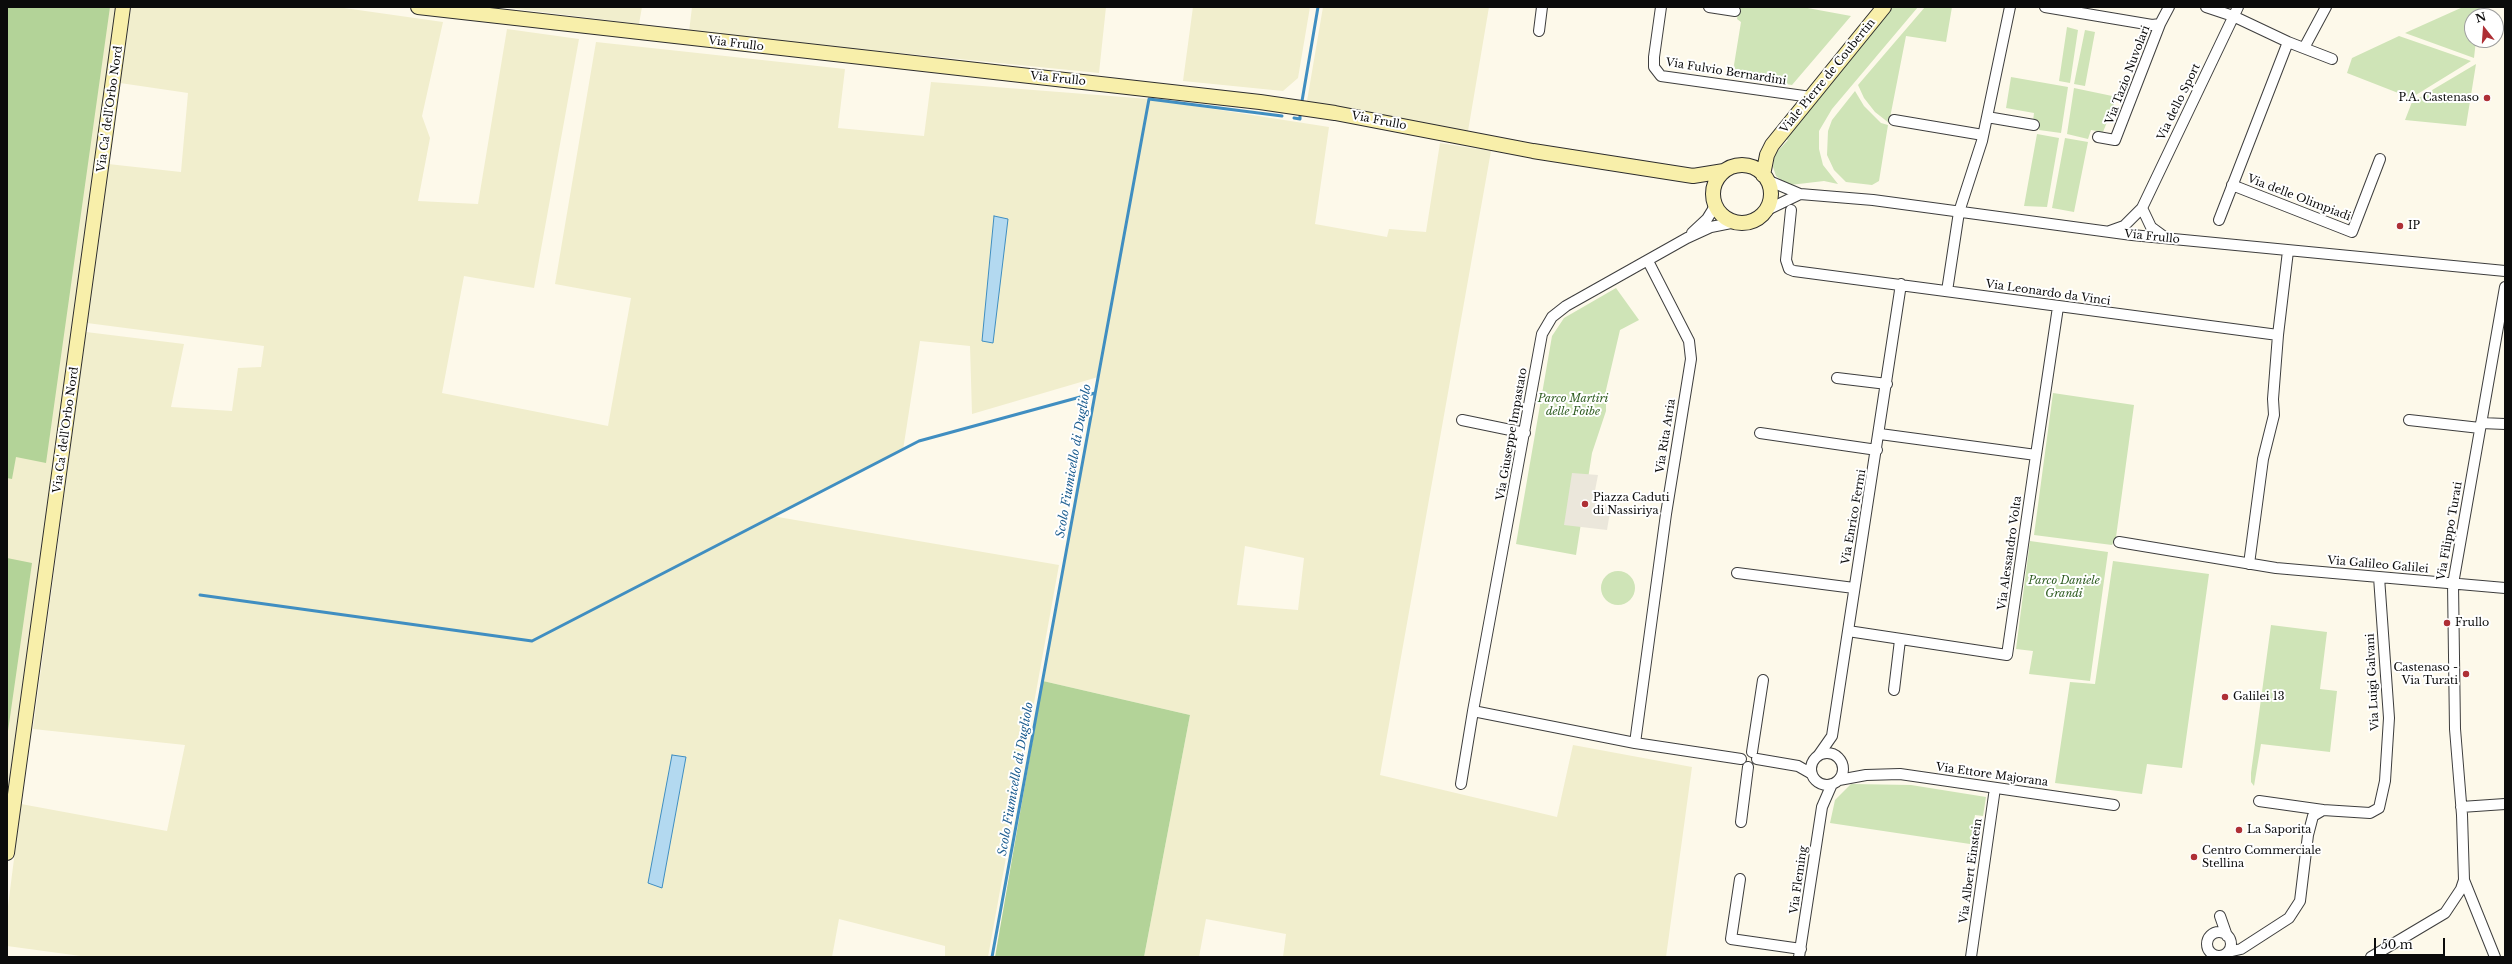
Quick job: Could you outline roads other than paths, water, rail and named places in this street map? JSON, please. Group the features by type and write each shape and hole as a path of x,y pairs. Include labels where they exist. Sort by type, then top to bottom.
{"street":[{"name":"Via Ca' dell'Orbo Nord","path":"7,853 123,7"},
{"name":"Via Frullo","path":"418,7 1260,102 1336,113 1546,153 1694,176 1724,171"},
{"path":"1539,31 1542,7"},
{"name":"Via Fulvio Bernardini","path":"1661,7 1654,56 1654,67 1662,76 1811,97"},
{"path":"1709,7 1735,10"},
{"name":"Viale Pierre de Coubertin","path":"1765,178 1767,155 1772,145 1884,7"},
{"path":"1947,291 1959,212 1983,135 2010,7"},
{"path":"2045,7 2145,25 2160,24 2169,7"},
{"path":"2206,7 2236,11 2288,42 2332,59"},
{"path":"2304,48 2326,7"},
{"name":"Via dello Sport","path":"2137,236 2134,222 2141,212 2236,11"},
{"name":"Via Tazio Nuvolari","path":"2098,137 2115,140 2160,24"},
{"name":"Via delle Olimpiadi","path":"2219,220 2288,42"},
{"path":"1987,117 2034,125"},
{"path":"1894,120 1983,135"},
{"name":"Viale Pierre de Coubertin","path":"1741,165 1772,145"},
{"name":"Via delle Olimpiadi","path":"2232,185 2352,232 2380,159"},
{"path":"1714,201 1714,185 1724,171 1741,165 1752,167 1765,178 1800,194"},
{"path":"1694,176 1714,201 1724,217 1736,222 1754,220 1765,211 1800,194"},
{"path":"1765,178 1770,198 1765,211"},
{"name":"Via Frullo","path":"1800,194 1834,196 2137,236 2505,271"},
{"name":"Via Giuseppe Impastato","path":"1686,238 1707,219 1714,201"},
{"name":"Via Leonardo da Vinci","path":"1791,210 1786,260 1790,269 2058,307 2278,335"},
{"path":"2141,212 2152,227 2168,239"},
{"name":"Via dello Sport","path":"2106,232 2124,226 2141,212"},
{"name":"Via Giuseppe Impastato","path":"1460,784 1542,334 1552,317 1566,306 1648,261 1686,238 1711,227 1736,222"},
{"path":"2249,564 2263,459 2274,415 2273,399 2278,335 2288,250"},
{"name":"Via Rita Atria","path":"1635,743 1668,507 1691,359 1687,337 1648,261"},
{"name":"Via Enrico Fermi","path":"1838,759 1832,736 1854,588 1880,434 1901,284"},
{"name":"Via Filippo Turati","path":"2496,957 2464,880 2461,807 2455,729 2452,584 2505,287"},
{"name":"Via Alessandro Volta","path":"1900,640 2007,655 2058,307"},
{"path":"1837,378 1887,384"},
{"path":"1462,420 1525,433"},
{"path":"2409,420 2481,425 2505,424"},
{"path":"1760,433 1877,450"},
{"path":"1880,434 2036,454"},
{"name":"Via Galileo Galilei","path":"2118,542 2249,564 2505,588"},
{"path":"1737,573 1854,588"},
{"name":"Via Luigi Galvani","path":"2323,810 2370,813 2379,808 2385,781 2389,718 2378,577"},
{"path":"1848,631 1900,640 1894,690"},
{"path":"1473,711 1754,765 1763,680"},
{"name":"Via Enrico Fermi","path":"1815,760 1832,736"},
{"path":"1755,755 1798,766 1826,785 1835,782 1843,771 1838,759 1829,753 1798,766"},
{"name":"Via Ettore Majorana","path":"1838,759 1866,775"},
{"path":"1814,778 1815,760"},
{"path":"1741,822 1744,763"},
{"name":"Via Ettore Majorana","path":"1835,782 1866,775 1900,774 2114,805"},
{"name":"Via Fleming","path":"1814,778 1822,807"},
{"name":"Via Fleming","path":"1800,953 1822,807 1835,782"},
{"name":"Via Albert Einstein","path":"1970,957 1995,788"},
{"path":"2259,801 2323,810"},
{"path":"2461,807 2505,804"},
{"path":"2225,955 2229,939 2220,916 2208,942 2209,953 2218,956 2225,955 2241,948 2289,918 2300,901 2308,835 2314,816 2323,810"},
{"path":"1740,879 1731,939 1800,953"},
{"path":"2371,957 2445,912 2461,888 2464,880"},
{"path":"2212,935 2218,933 2229,939 2244,943 2253,941"}],"water":[{"path":"994,216 1008,219 993,343 982,341"},
{"path":"672,755 686,757 662,888 648,883"}],"waterway":[{"name":"Scolo Fiumicello di Dugliolo","path":"1302,101 1318,7"},
{"name":"Scolo Fiumicello di Dugliolo","path":"992,957 1149,99 1282,116"},
{"name":"Scolo Fiumicello di Dugliolo","path":"1294,118 1300,119 1300,116"},
{"path":"200,595 532,641 919,441 1095,393"}],"place":[{"name":"P.A. Castenaso","path":"2487,98"},
{"name":"IP","path":"2400,226"},
{"name":"Piazza Caduti di Nassiriya","path":"1585,504"},
{"name":"Frullo","path":"2447,623"},
{"name":"Castenaso - Via Turati","path":"2466,674"},
{"name":"Galilei 13","path":"2225,697"},
{"name":"La Saporita","path":"2239,830"},
{"name":"Centro Commerciale Stellina","path":"2194,857"}],"park label":[{"name":"Parco Martiri delle Foibe","path":"1573,405"},
{"name":"Parco Daniele Grandi","path":"2064,587"}]}
